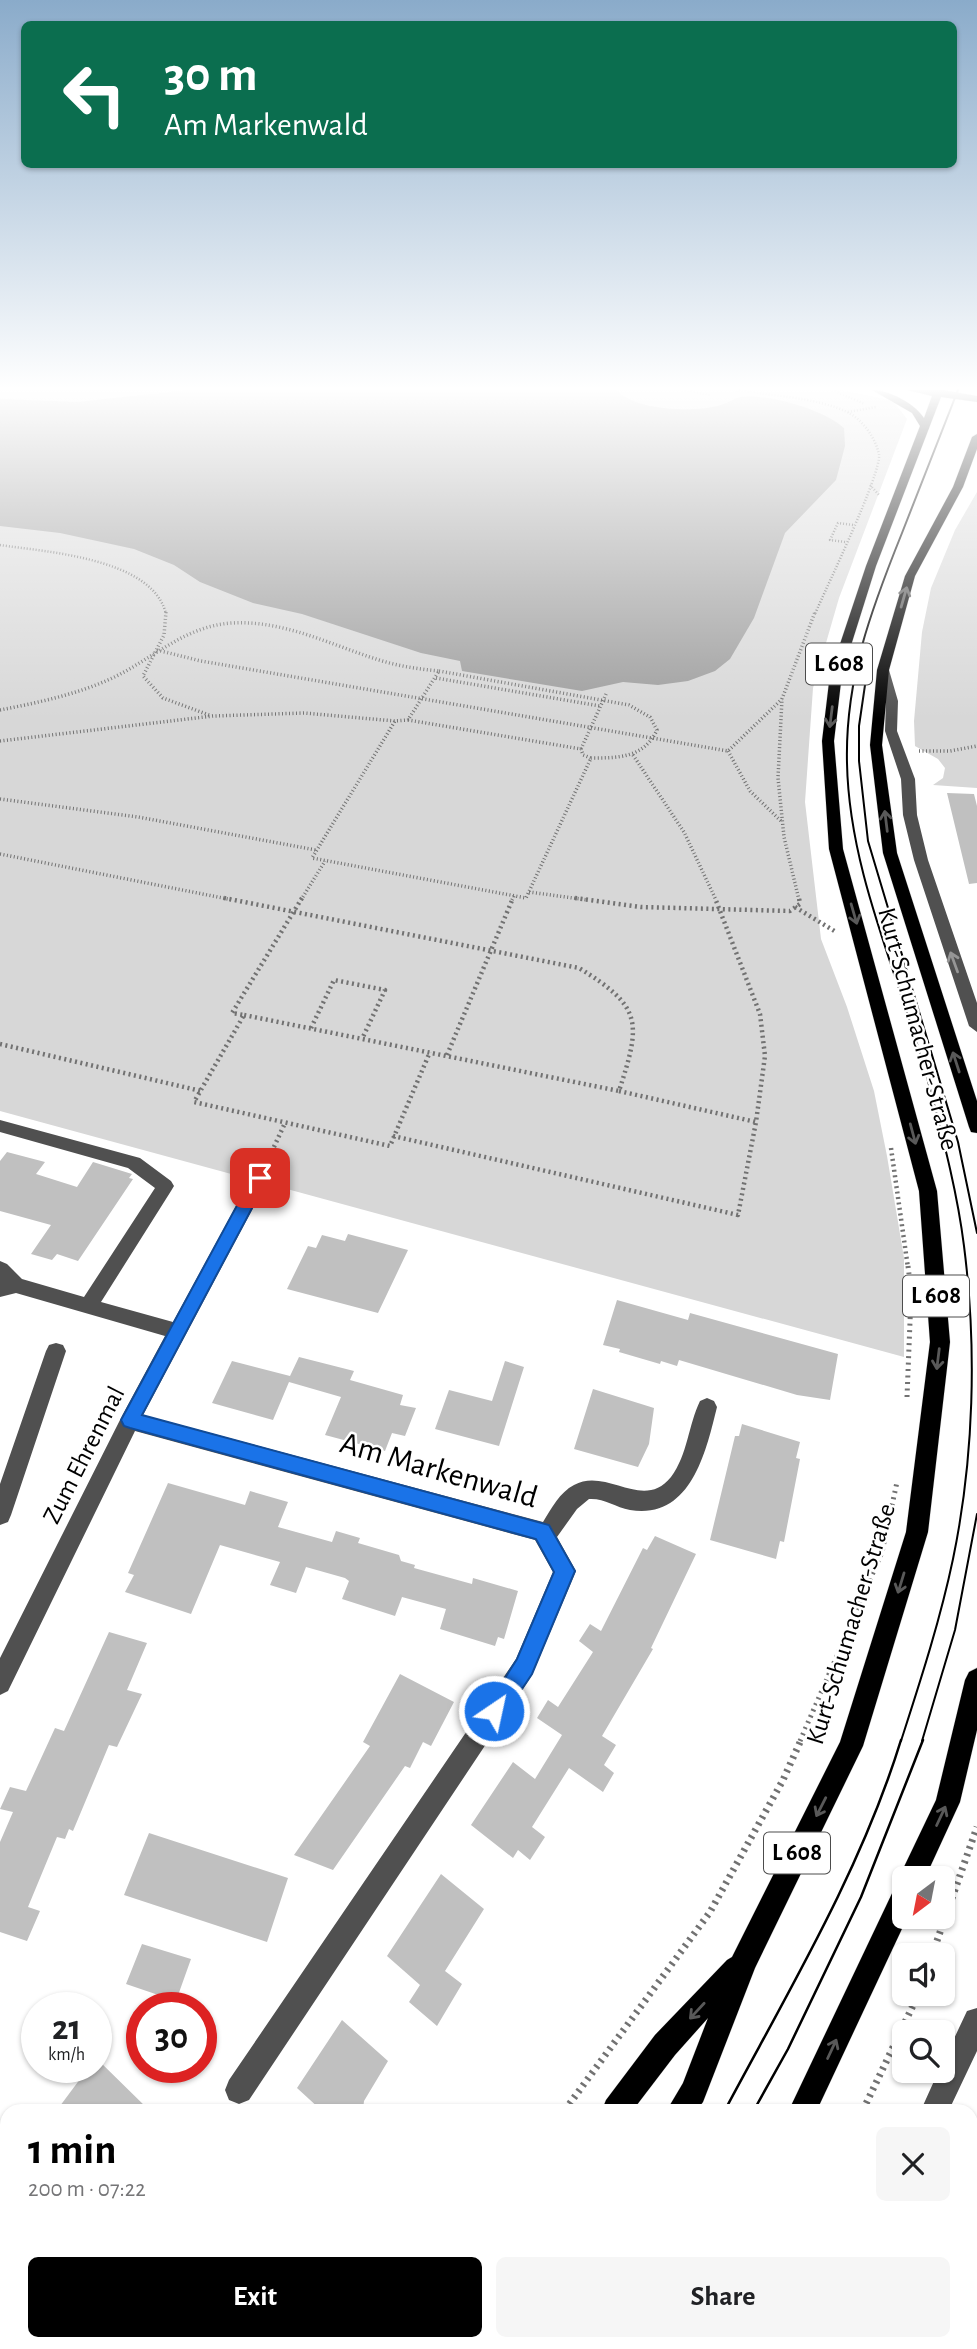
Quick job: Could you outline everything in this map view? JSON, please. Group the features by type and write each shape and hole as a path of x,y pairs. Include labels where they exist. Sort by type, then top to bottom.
{"main road":[{"name":"Kurt-Schumacher-Straße","path":"685,2104 692,2092 744,1961 851,1746 916,1532 940,1342 928,1191 836,849 828,741 836,674 871,566 897,500"},
{"name":"Kurt-Schumacher-Straße","path":"951,500 911,576 883,670 876,745 890,853 977,1128"},
{"path":"918,1866 948,1802 977,1680"},
{"path":"806,2104 892,1922"},
{"name":"Kurt-Schumacher-Straße","path":"621,2104 665,2045 744,1961"}],"street":[{"name":"Kurt-Schumacher-Straße","path":"883,670 892,701 891,731 908,779 910,815 921,860 977,1026"},
{"path":"0,1126 134,1163 165,1186 88,1306"},
{"name":"Zum Ehrenmal","path":"0,1683 6,1657 260,1178"},
{"path":"0,1269 8,1287 88,1306 178,1332"},
{"path":"0,1515 56,1351"},
{"path":"545,1537 577,1495 587,1489 598,1489 642,1502 660,1499 674,1490 692,1461 707,1408"},
{"name":"Am Markenwald","path":"130,1420 542,1532 565,1571 524,1667 239,2090"},
{"path":"938,2104 977,2021"}],"path":[{"path":"529,892 628,906 790,911 800,904 783,823 778,778 782,699 805,635 864,500"},
{"path":"845,542 830,540 838,523 853,526"},
{"path":"0,545 118,567 138,577 154,592 166,609 166,625 143,676 148,686 160,697 214,716"},
{"path":"0,710 57,699 110,679 188,631 207,626 258,622 313,634 379,660 604,699 629,705 650,717 657,730 650,746 633,755 591,758 583,755 581,749 592,727 600,706 604,699 607,692"},
{"path":"157,650 201,661 728,751"},
{"path":"408,720 439,671"},
{"path":"435,678 600,706"},
{"path":"728,751 782,699"},
{"path":"0,741 214,716 304,713 395,722 408,720 581,749"},
{"path":"395,722 312,858 526,898 591,758"},
{"path":"898,750 950,751 977,746"},
{"path":"728,751 746,784 766,810 783,823"},
{"path":"393,1136 738,1215 756,1122 765,1056 760,1014 720,909 684,832 633,755"},
{"path":"0,799 138,817 316,850"},
{"path":"0,854 579,968 606,983 627,1004 636,1026 632,1055 619,1091"},
{"path":"324,861 232,1013 447,1055 756,1122"},
{"path":"447,1055 514,896"},
{"path":"795,907 842,935"},
{"path":"311,1028 334,980 385,990 362,1039"},
{"path":"244,1015 194,1102 390,1146 430,1052"},
{"path":"0,1044 201,1091"},
{"path":"260,1178 285,1123"},
{"path":"891,1142 910,1282"},
{"path":"906,1409 911,1294"},
{"path":"569,2104 710,1912 783,1780 882,1552 898,1475"},
{"path":"936,1943 977,1827"},
{"path":"866,2104 913,2006"}],"shaded area":[{"path":"0,500 876,500 839,598 813,688 805,802 821,939 847,1007 874,1091 887,1156 904,1258 904,1357 0,1111"},
{"path":"0,500 817,500 785,533 754,618 730,659 715,671 688,681 658,685 623,682 582,691 462,671 460,661 421,653 302,614 253,603 200,582 174,565 134,549 60,533 0,526"},
{"path":"973,500 977,500 977,788 933,785 943,778 945,768 938,759 915,746 914,721 922,632 931,588 955,530"}],"building":[{"path":"947,793 974,794 977,806 977,883 969,884"},
{"path":"7,1152 45,1162 36,1174 77,1187 93,1162 132,1174 129,1178 133,1179 78,1261 57,1254 52,1260 31,1254 51,1225 0,1211 0,1161"},
{"path":"348,1234 408,1250 378,1313 287,1289 308,1246 316,1248 322,1235 345,1241"},
{"path":"617,1300 688,1320 690,1313 838,1354 830,1400 797,1395 679,1360 677,1366 661,1361 660,1364 603,1345"},
{"path":"299,1357 354,1371 350,1380 403,1395 400,1405 416,1408 405,1436 392,1433 385,1451 325,1435 341,1397 289,1382 273,1420 212,1403 232,1361 290,1376"},
{"path":"505,1361 524,1367 499,1446 435,1429 449,1390 492,1401"},
{"path":"593,1389 654,1408 649,1444 638,1467 574,1449"},
{"path":"742,1424 800,1442 796,1458 800,1459 784,1542 780,1541 776,1559 710,1540 735,1436 739,1436"},
{"path":"168,1483 245,1505 250,1491 288,1502 278,1527 332,1542 336,1531 360,1538 358,1543 399,1555 401,1561 415,1565 414,1568 472,1584 473,1578 518,1591 504,1639 498,1637 495,1646 440,1629 446,1609 402,1597 395,1616 342,1599 349,1581 306,1567 296,1593 270,1585 280,1562 220,1545 191,1614 125,1592 134,1575 128,1573"},
{"path":"655,1536 696,1554 651,1648 653,1649 602,1736 616,1745 604,1765 614,1773 603,1792 569,1768 532,1827 545,1837 530,1860 518,1850 513,1858 471,1825 513,1762 535,1779 562,1735 537,1718 548,1700 558,1707 593,1652 579,1641 590,1624 601,1631 643,1548 647,1550"},
{"path":"109,1632 147,1643 127,1690 142,1694 117,1747 109,1745 73,1831 69,1829 65,1839 57,1837 28,1907 40,1911 27,1941 0,1932 0,1842 13,1812 0,1809 10,1787 26,1791 55,1728 64,1731"},
{"path":"400,1674 454,1702 431,1746 423,1742 410,1768 405,1766 333,1870 294,1855 370,1746 363,1742"},
{"path":"149,1833 288,1878 267,1942 124,1895"},
{"path":"441,1874 484,1909 445,1971 462,1984 437,2026 409,2002 420,1985 387,1956"},
{"path":"142,1944 191,1959 179,1992 150,1992 126,1984"},
{"path":"342,2020 388,2061 364,2104 314,2104 297,2088"},
{"path":"112,2074 143,2104 61,2104 77,2083 112,2083"}],"tram line":[{"path":"901,1741 929,1651 953,1559 969,1442 972,1363 964,1246 949,1163 917,1042 866,885 850,804 847,763 850,702 862,645 870,617 915,500"},
{"path":"870,651 859,726 859,761 868,841 958,1142 977,1233"},
{"path":"922,1741 955,1630 977,1514"},
{"path":"728,2104 845,1883 885,1788 901,1740"},
{"path":"757,2104 788,2049 861,1897 923,1740"}],"route":[{"path":"260,1178 130,1420 542,1532 565,1571 524,1667 494,1711"}]}
